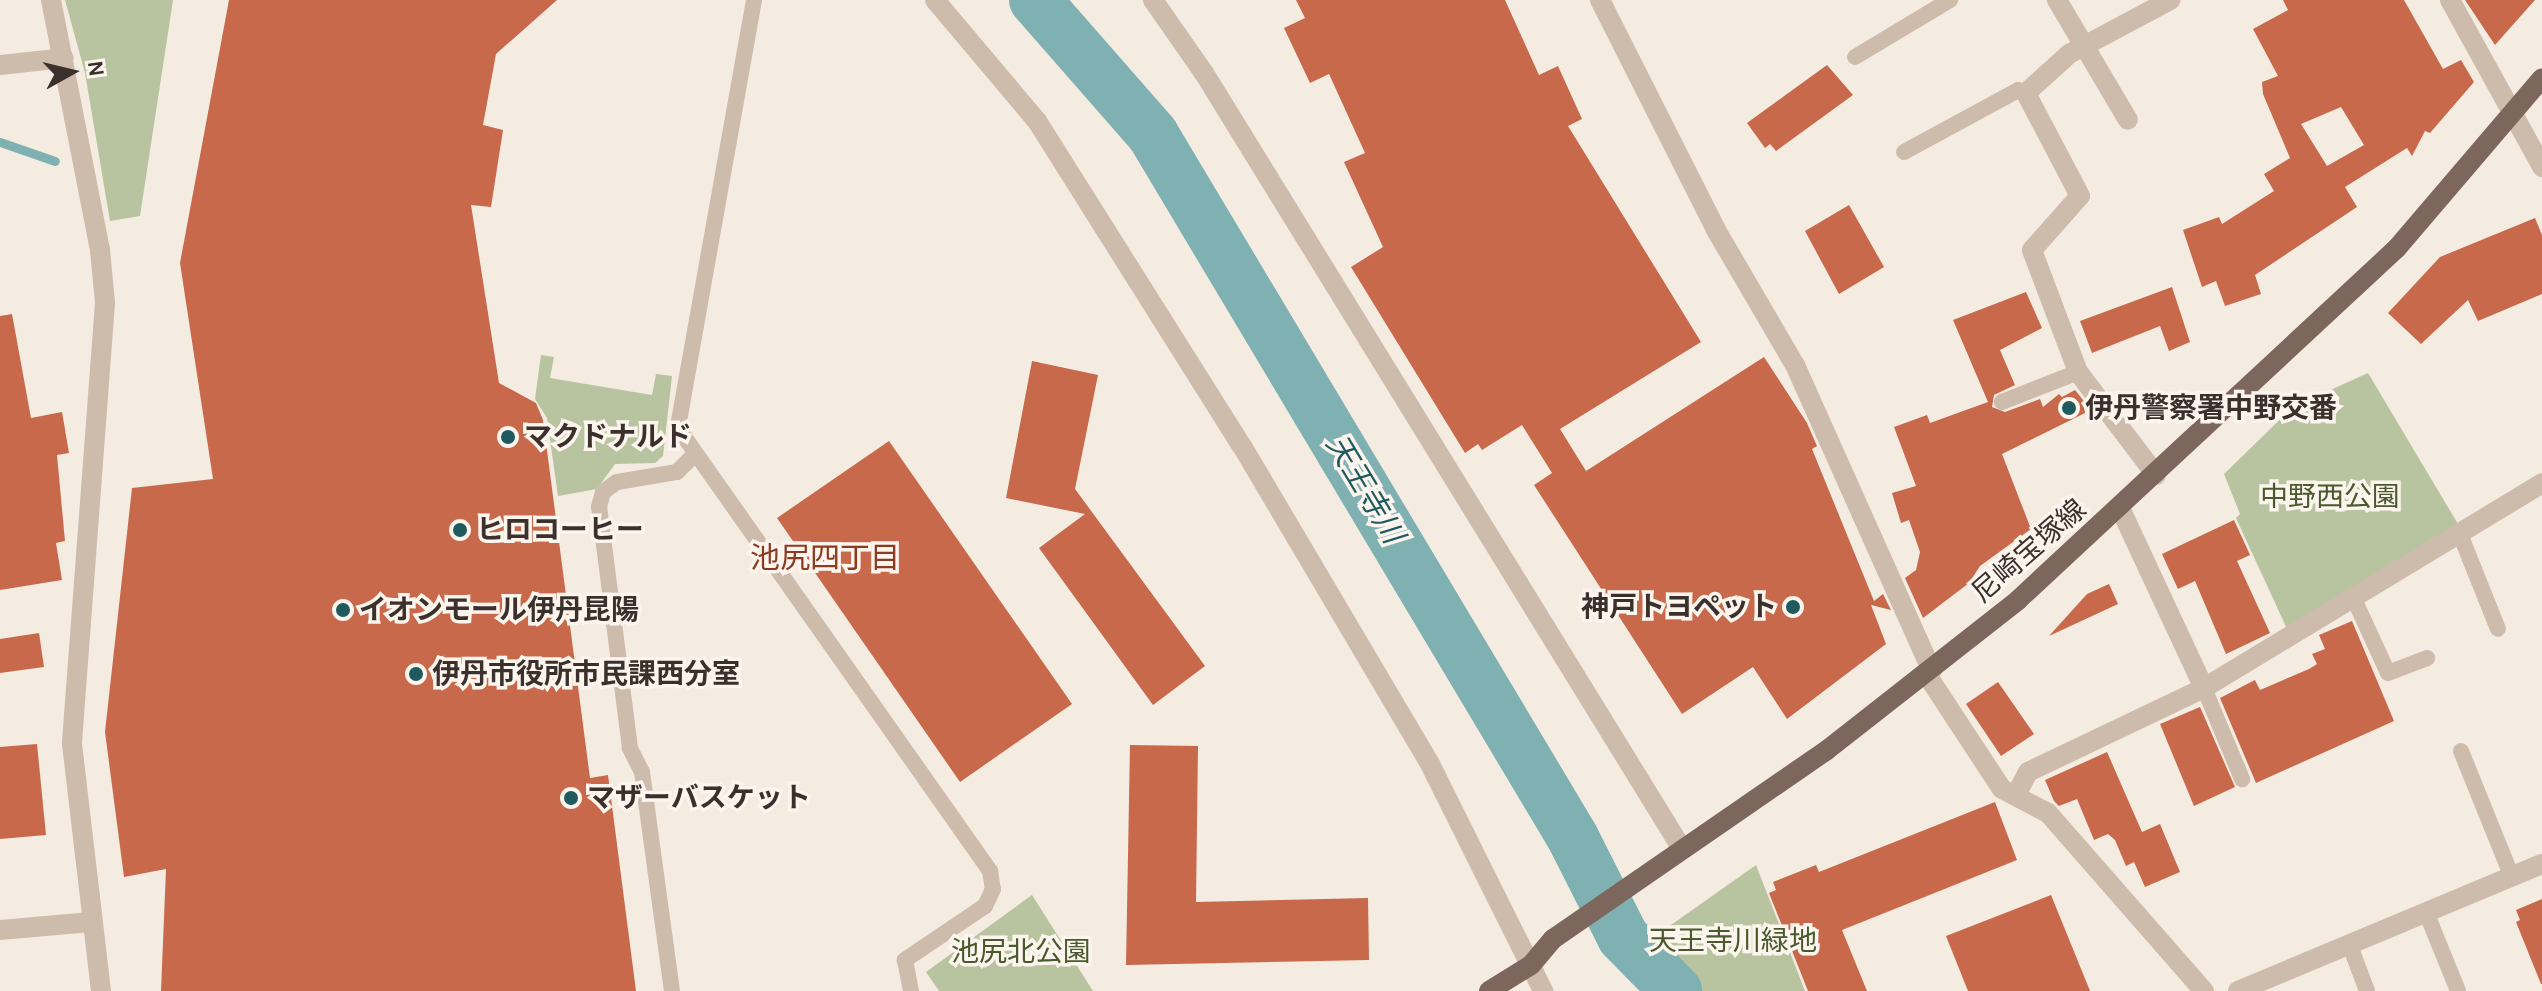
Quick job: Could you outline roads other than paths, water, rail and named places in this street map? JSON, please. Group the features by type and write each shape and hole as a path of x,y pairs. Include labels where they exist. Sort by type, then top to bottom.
{"main road":[{"name":"尼崎宝塚線","path":"1489,991 1531,965 1553,939 1930,673 2120,508 2397,248 2542,78"}],"street":[{"path":"51,0 100,250 105,303 72,744 101,991"},
{"path":"935,0 1037,121 1242,446 1430,764 1543,991"},
{"path":"1153,0 1204,73 1674,853"},
{"path":"1600,0 1716,230 1795,365 1930,673 2002,789 2017,793 2048,813 2204,991"},
{"path":"2057,0 2128,120"},
{"path":"2156,475 2078,372 2032,250 2080,196 2026,93 2084,47 2170,0"},
{"path":"2453,2 2542,167"},
{"path":"0,65 64,58"},
{"path":"2017,793 2028,772 2204,688 2542,483"},
{"path":"2120,508 2204,688"},
{"path":"2238,991 2542,864"},
{"path":"0,930 91,922"}],"lane":[{"path":"754,0 678,428 693,456 990,871 993,889 985,906 905,960 911,991"},
{"path":"1855,57 1950,0"},
{"path":"1904,152 2018,90 2026,93"},
{"path":"2002,402 2078,372"},
{"path":"672,991 642,772 630,748 599,507 603,492 617,482 677,472 693,456"},
{"path":"2460,534 2498,629"},
{"path":"2354,599 2388,673 2427,658"},
{"path":"2204,688 2242,779"},
{"path":"2461,751 2512,877"},
{"path":"2426,912 2458,991"},
{"path":"2349,943 2367,991"}],"waterway":[{"name":"天王寺川","path":"1035,0 1153,135 1573,838 1623,937 1676,991"},
{"path":"0,142 55,161"}],"place":[{"name":"伊丹警察署中野交番","path":"2069,408"},
{"name":"マクドナルド","path":"508,437"},
{"name":"ヒロコーヒー","path":"460,530"},
{"name":"神戸トヨペット","path":"1793,607"},
{"name":"イオンモール伊丹昆陽","path":"343,610"},
{"name":"伊丹市役所市民課西分室","path":"416,674"},
{"name":"マザーバスケット","path":"571,798"}],"district":[{"name":"池尻四丁目","path":"825,558"}],"park label":[{"name":"中野西公園","path":"2330,497"},
{"name":"天王寺川緑地","path":"1733,941"},
{"name":"池尻北公園","path":"1021,952"}]}
